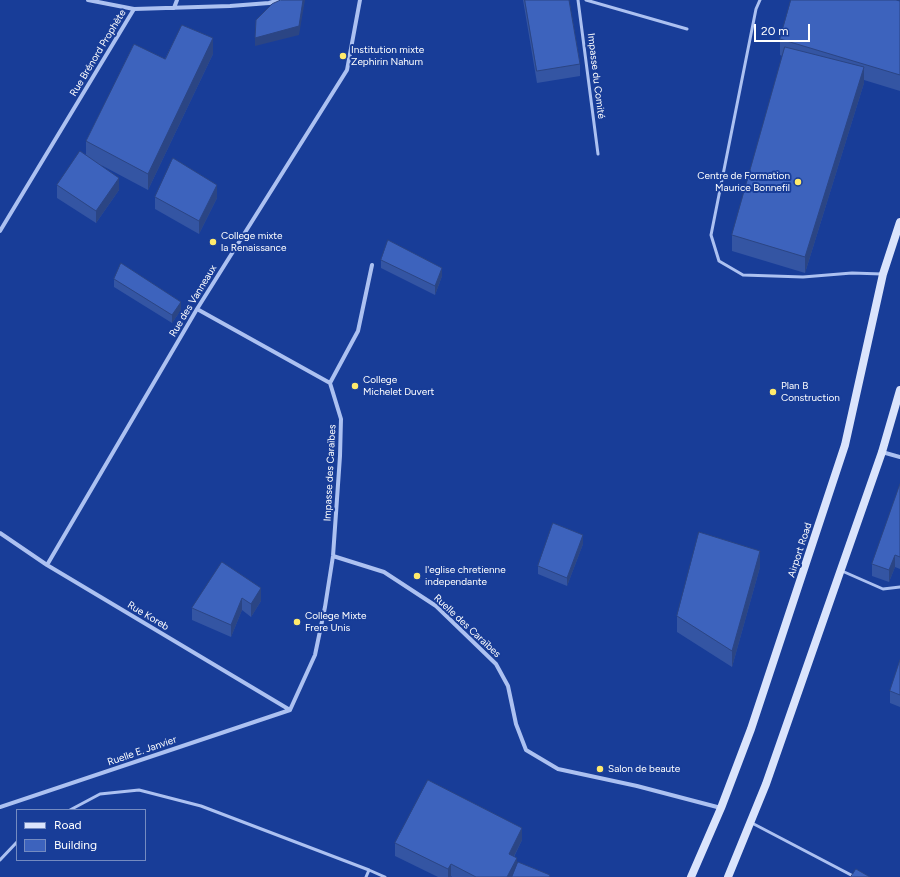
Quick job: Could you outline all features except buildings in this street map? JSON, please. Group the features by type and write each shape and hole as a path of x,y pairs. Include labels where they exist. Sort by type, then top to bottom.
{"main road":[{"name":"Airport Road","path":"691,877 721,808 751,729 845,445 883,274 900,222"},
{"path":"728,877 766,784 882,452 900,390"}],"street":[{"path":"88,0 134,9"},
{"path":"174,8 177,0"},
{"name":"Rue Brénord Prophète","path":"0,231 134,9 230,6 269,3 279,0"},
{"name":"Rue des Vanneaux","path":"47,565 197,308 347,70 360,0"},
{"path":"197,308 330,383 358,331 372,265"},
{"name":"Impasse des Caraïbes","path":"290,710 315,655 325,608 333,556 341,419 330,383"},
{"path":"882,452 900,457"},
{"name":"Rue Koreb","path":"0,534 47,565 290,710"},
{"name":"Ruelle des Caraïbes","path":"333,556 384,572 436,606 496,664 508,686 516,724 526,750 558,769 637,786 721,808"},
{"name":"Ruelle E. Janvier","path":"0,807 290,710"}],"lane":[{"name":"Impasse du Comité","path":"578,0 598,154"},
{"path":"586,0 687,29"},
{"path":"760,0 756,9 711,235 719,260 743,276 803,277 852,272 883,274"},
{"path":"841,570 883,589 900,586"},
{"path":"72,809 100,794 139,790 201,806 385,877"},
{"path":"750,822 855,877"},
{"path":"0,860 16,843"},
{"path":"366,877 369,870"}],"place":[{"name":"Institution mixte Zephirin Nahum","path":"343,56"},
{"name":"Centre de Formation Maurice Bonnefil","path":"798,182"},
{"name":"College mixte la Renaissance","path":"213,242"},
{"name":"College Michelet Duvert","path":"355,386"},
{"name":"Plan B Construction","path":"773,392"},
{"name":"l'eglise chretienne independante","path":"417,576"},
{"name":"College Mixte Frere Unis","path":"297,622"},
{"name":"Salon de beaute","path":"600,769"}]}
